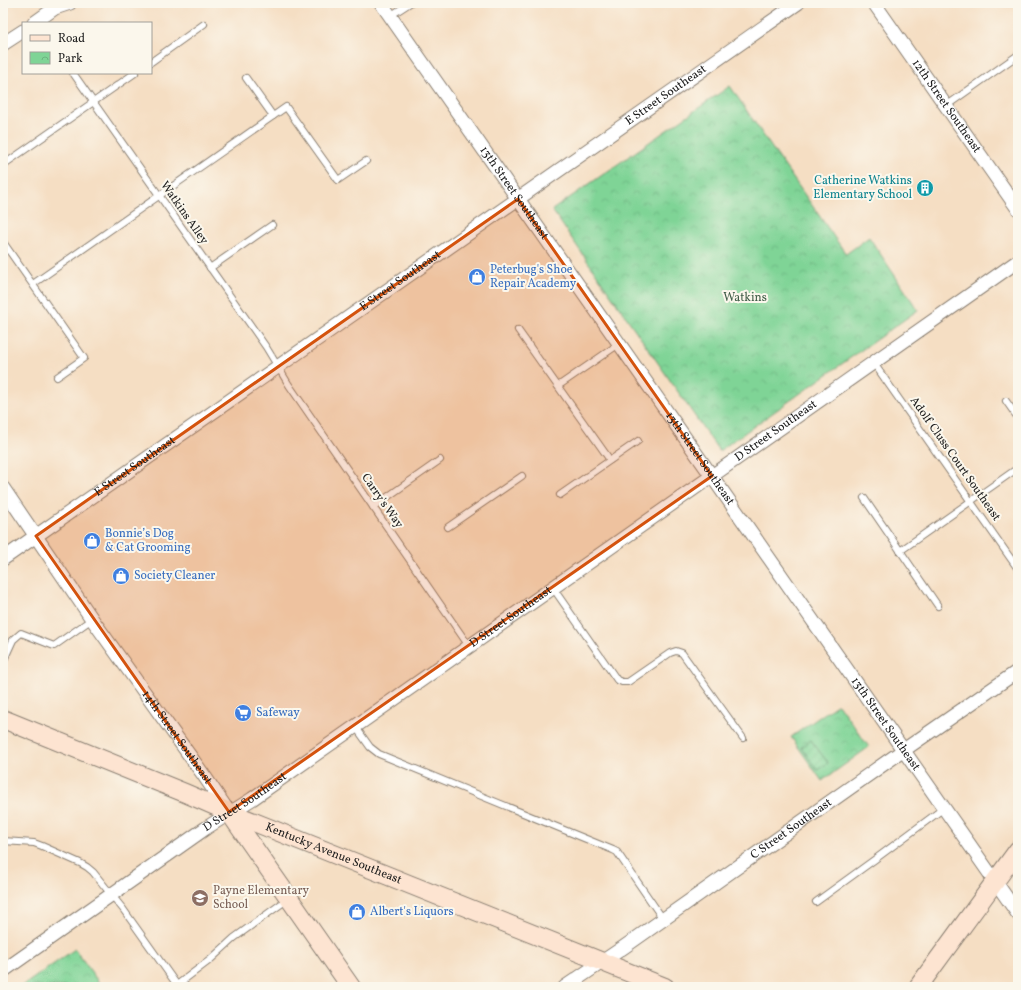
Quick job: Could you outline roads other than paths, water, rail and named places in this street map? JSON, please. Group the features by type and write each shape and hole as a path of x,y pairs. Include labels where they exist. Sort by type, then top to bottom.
{"street":[{"path":"36,22 56,6 70,3"},
{"name":"13th Street Southeast","path":"381,3 618,344 1017,910"},
{"name":"E Street Southeast","path":"3,559 798,3"},
{"name":"12th Street Southeast","path":"874,3 1018,209"},
{"path":"3,44 22,31"},
{"name":"D Street Southeast","path":"3,971 229,812 252,799 1018,261"},
{"name":"14th Street Southeast","path":"3,488 92,619 205,777 351,987"},
{"name":"C Street Southeast","path":"564,987 1018,671"},
{"name":"Kentucky Avenue Southeast","path":"3,719 186,793 229,812 665,987"},
{"path":"918,987 1018,850"}],"lane":[{"path":"390,16 410,3"},
{"path":"152,61 204,24"},
{"path":"946,106 1018,55"},
{"name":"Watkins Alley","path":"74,74 266,347 278,367"},
{"path":"3,165 134,74"},
{"path":"246,78 273,116"},
{"path":"33,284 286,107 338,180 366,161"},
{"path":"210,268 272,225"},
{"path":"3,242 84,358 57,377"},
{"path":"518,330 610,460"},
{"path":"558,386 618,344"},
{"name":"Adolf Cluss Court Southeast","path":"873,362 1018,569"},
{"name":"Carry's Way","path":"278,367 288,385 469,646"},
{"path":"1006,401 1018,418"},
{"path":"560,495 638,441"},
{"path":"373,507 440,460"},
{"path":"900,551 1018,468"},
{"path":"448,527 522,476"},
{"path":"864,498 938,606"},
{"path":"553,588 617,680 628,682 670,652 676,651 682,653 743,738"},
{"path":"3,662 13,640 21,633 54,646 92,619"},
{"path":"355,726 370,747 379,754 617,852 663,919"},
{"path":"816,902 944,808"},
{"path":"3,841 34,843 87,867 93,872 123,908 177,985 182,984 234,938 289,898"}],"place":[{"name":"Catherine Watkins Elementary School","path":"925,188"},
{"name":"Peterbug's Shoe Repair Academy","path":"477,277"},
{"name":"Bonnie’s Dog & Cat Grooming","path":"92,541"},
{"name":"Society Cleaner","path":"121,576"},
{"name":"Safeway","path":"243,713"},
{"name":"Payne Elementary School","path":"200,898"},
{"name":"Albert's Liquors","path":"357,912"}],"park label":[{"name":"Watkins","path":"745,298"}]}
